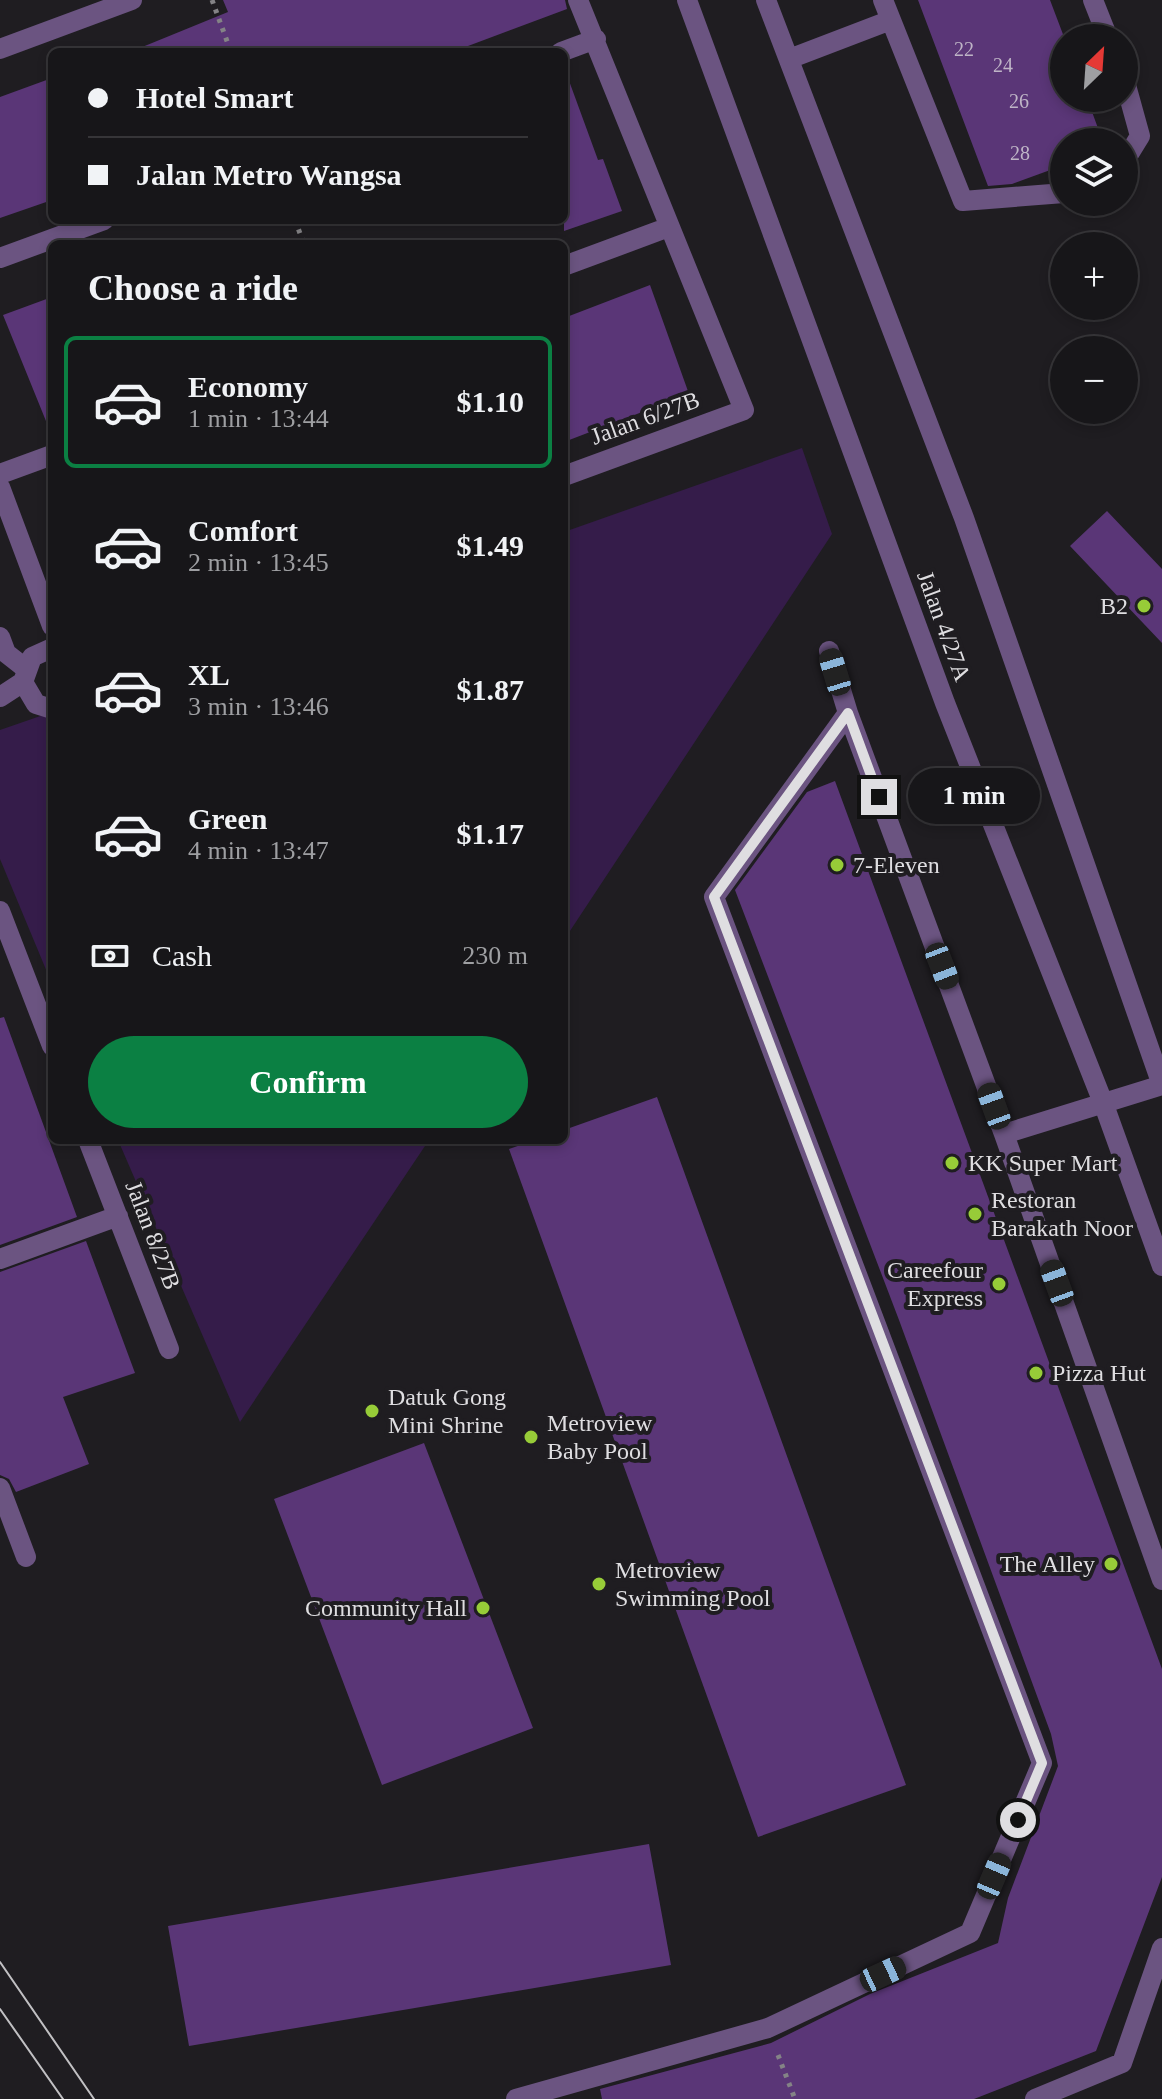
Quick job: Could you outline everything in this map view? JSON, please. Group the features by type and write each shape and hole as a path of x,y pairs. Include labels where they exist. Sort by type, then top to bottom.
{"street":[{"path":"0,49 132,0"},
{"path":"568,265 669,227 578,0"},
{"name":"Jalan 4/27A","path":"687,0 945,703 1104,1105 1162,1266"},
{"path":"766,0 964,518 1162,1085 1004,1134"},
{"path":"883,0 963,201 1050,194"},
{"path":"1093,0 1102,24"},
{"path":"789,59 891,20"},
{"path":"568,49 596,39"},
{"path":"49,240 93,224"},
{"name":"Jalan 6/27B","path":"568,475 744,410 669,227"},
{"path":"0,258 48,240"},
{"path":"0,474 48,456"},
{"path":"0,487 48,615"},
{"path":"0,637 17,687 36,704 48,708"},
{"path":"17,687 32,657 48,650"},
{"path":"829,651 848,713 1004,1134 1162,1580"},
{"path":"516,2099 768,2028 970,1933 1042,1763 714,897 848,713"},
{"path":"0,911 48,1036"},
{"name":"Jalan 8/27B","path":"90,1144 169,1349"},
{"path":"0,1259 118,1216"},
{"path":"0,1488 26,1557"},
{"path":"1035,2099 1122,2063 1162,1948"}],"path":[{"path":"212,0 230,48"},
{"path":"768,2028 795,2099"}],"shaded area":[{"path":"802,448 832,534 568,934 568,531"},
{"path":"48,713 48,974 0,859 0,730"},
{"path":"120,1144 426,1144 240,1422"}],"building":[{"path":"223,0 565,0 567,9 463,48 140,48 228,12"},
{"path":"918,0 1050,0 1059,24 1050,24 1050,112 1092,112 1098,128 1050,128 1050,170 1012,184 988,186"},
{"path":"568,78 598,160 603,159 622,211 564,231 564,224 568,224"},
{"path":"48,79 48,201 0,218 0,97"},
{"path":"650,285 689,394 568,440 568,316"},
{"path":"48,298 48,426 3,315"},
{"name":"B2","path":"1107,511 1162,569 1162,643 1070,546"},
{"path":"835,781 1162,1669 1162,1877 1096,2051 974,2099 602,2099 600,2089 771,2043 870,1994 998,1943 1008,1898 1058,1766 1051,1734 899,1320 735,890 807,792"},
{"path":"4,1017 77,1217 0,1245 0,1018"},
{"path":"657,1097 906,1785 758,1837 509,1149 523,1144 568,1144 568,1129"},
{"path":"86,1241 135,1373 63,1397 89,1464 16,1492 9,1479 0,1475 0,1272"},
{"path":"424,1443 533,1728 382,1785 274,1499"},
{"path":"649,1844 671,1965 189,2046 168,1926"}],"tram line":[{"path":"0,1962 94,2099"},
{"path":"0,2009 63,2099"}],"place":[{"name":"B2","path":"1144,606"},
{"name":"7-Eleven","path":"837,865"},
{"name":"KK Super Mart","path":"952,1163"},
{"name":"Restoran Barakath Noor","path":"975,1214"},
{"name":"Careefour Express","path":"999,1284"},
{"name":"Pizza Hut","path":"1036,1373"},
{"name":"Datuk Gong Mini Shrine","path":"372,1411"},
{"name":"Metroview Baby Pool","path":"531,1437"},
{"name":"The Alley","path":"1111,1564"},
{"name":"Metroview Swimming Pool","path":"599,1584"},
{"name":"Community Hall","path":"483,1608"}],"route":[{"path":"879,797 848,713 714,897 1042,1763 1018,1820"}]}
